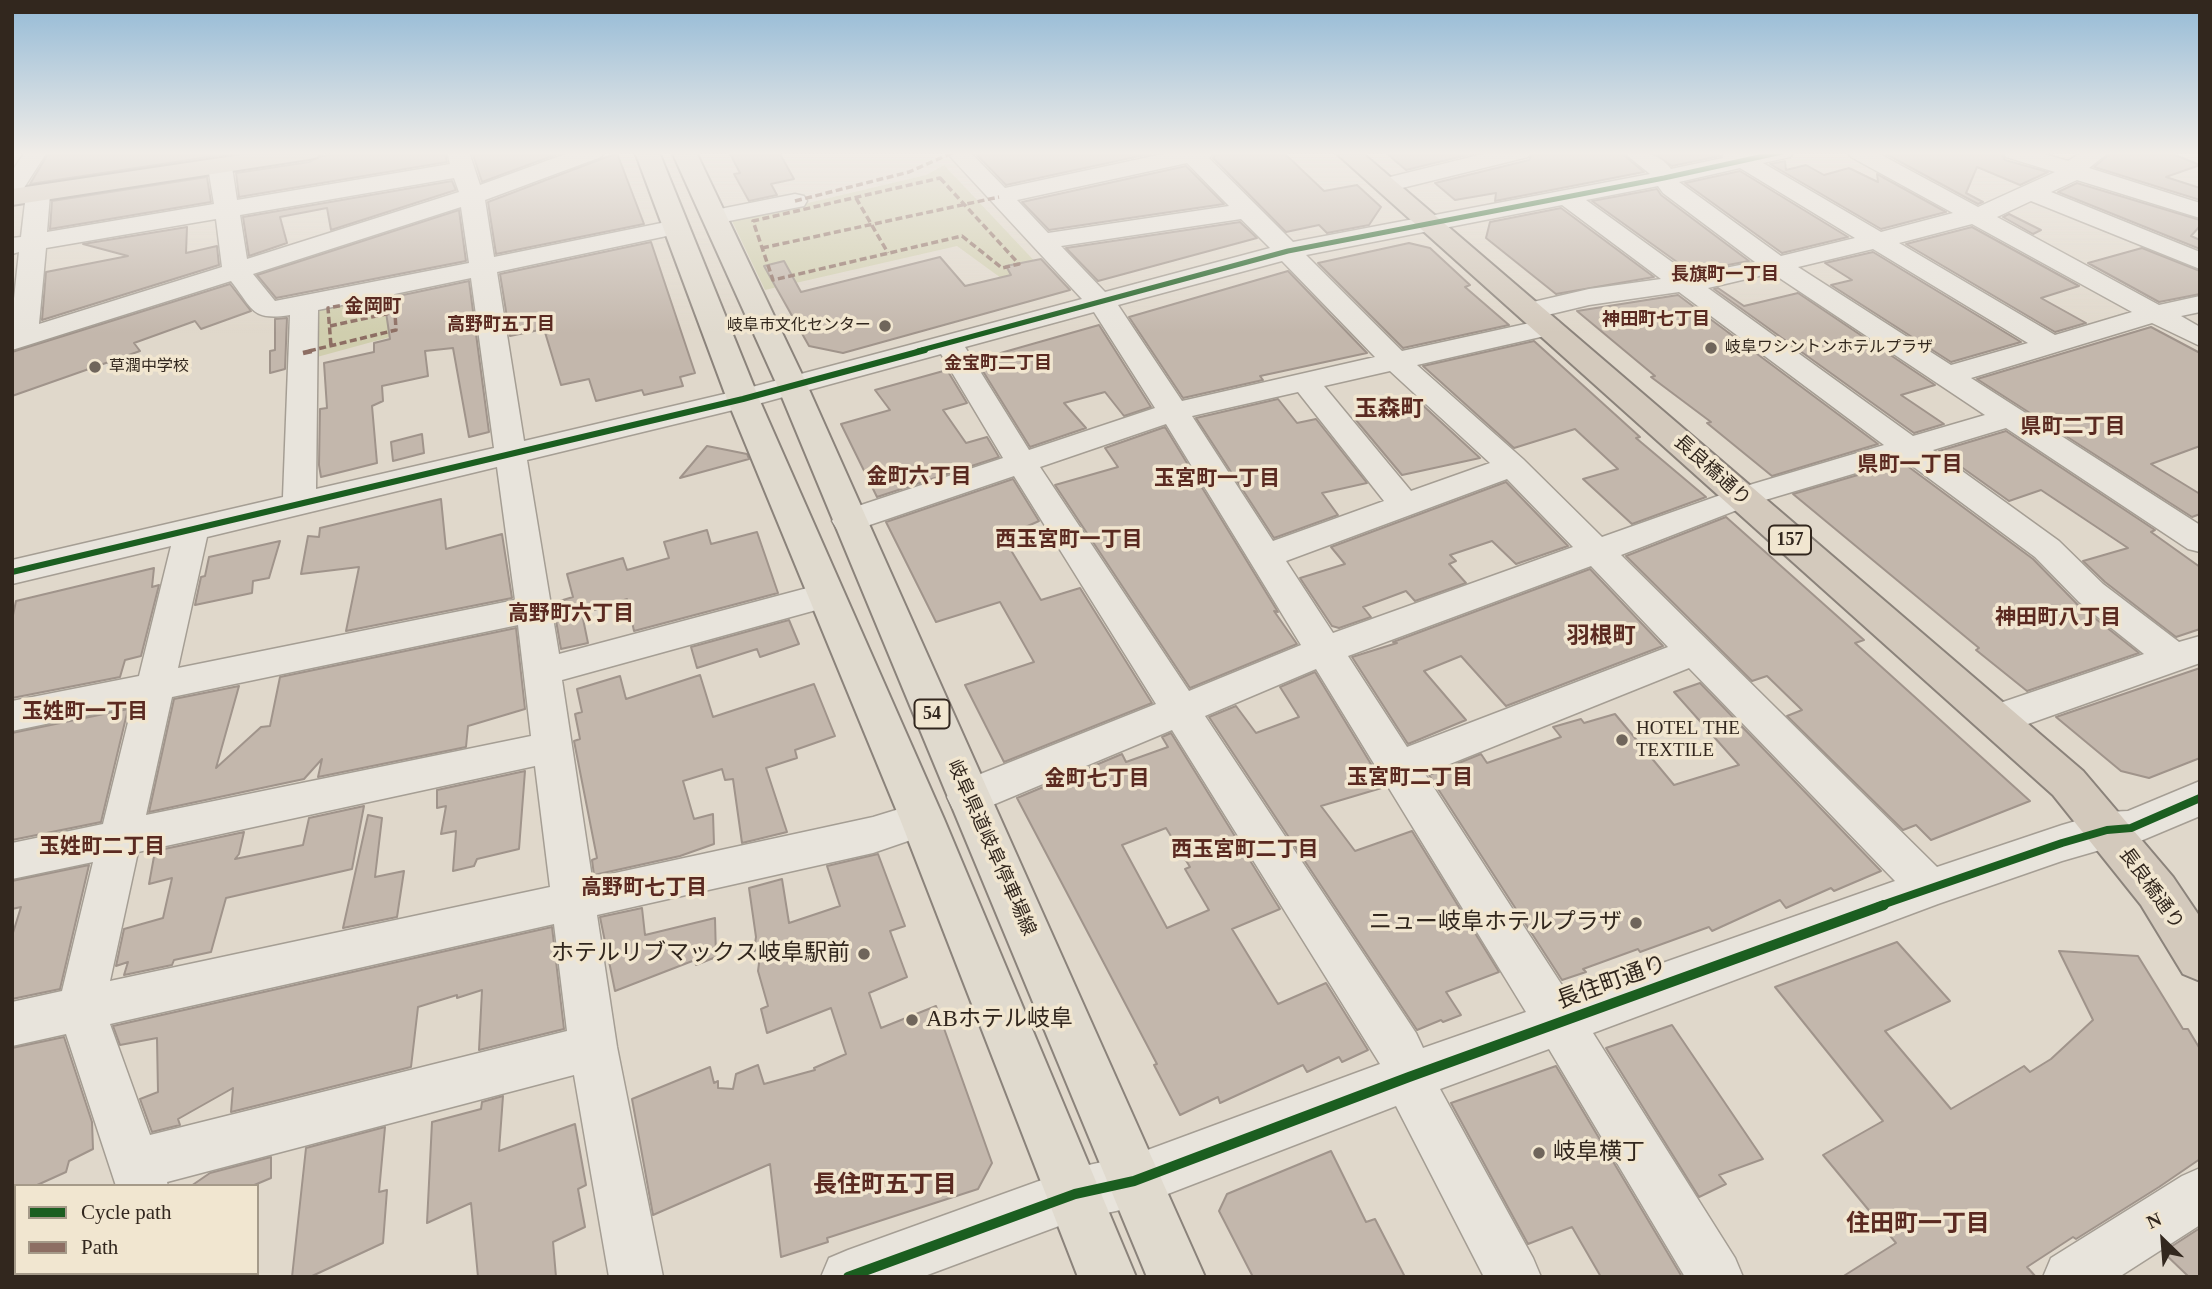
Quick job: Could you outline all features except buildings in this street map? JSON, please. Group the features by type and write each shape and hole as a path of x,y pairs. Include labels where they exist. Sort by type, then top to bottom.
{"highway":[{"name":"長良橋通り","path":"1425,212 1438,222"},
{"name":"長良橋通り","path":"1428,212 1750,495 2083,778 2119,829 2200,959"},
{"name":"長良橋通り","path":"1750,495 2181,886 2200,912"}],"main road":[{"name":"54","path":"670,212 743,398 922,819 1107,1277"},
{"name":"岐阜県道岐阜停車場線","path":"712,212 792,385 1176,1277"}],"street":[{"path":"20,212 22,244 18,340 420,212"},
{"path":"22,244 208,212"},
{"path":"227,212 236,270 268,310 304,305 676,227"},
{"path":"403,212 404,217"},
{"path":"474,212 534,609 593,1047 636,1277"},
{"path":"714,217 739,212"},
{"path":"1013,212 1113,316 1266,556 1396,768 1559,1022 1716,1277"},
{"path":"1041,242 1235,212"},
{"path":"1251,212 1396,362 1513,466 1930,888"},
{"path":"12,572 743,398 1288,251 1486,212"},
{"path":"1587,212 2047,549 2091,593 2187,653"},
{"path":"1704,212 1774,263 2200,541"},
{"path":"1828,212 2050,344"},
{"path":"1970,212 2200,338"},
{"path":"849,521 1172,412 1396,362 1546,318 1590,298 1685,285 1987,212"},
{"path":"2080,212 2200,261"},
{"path":"1947,376 2154,314 2200,304"},
{"path":"299,502 304,305"},
{"path":"949,344 1021,462 1399,1049 1421,1105 1514,1277"},
{"path":"1305,383 1405,505"},
{"path":"968,797 1324,651 1595,550 1750,495 2010,417"},
{"path":"1266,556 1513,466"},
{"path":"192,528 82,1008 139,1176 593,1047"},
{"path":"542,672 827,595"},
{"path":"12,716 534,609"},
{"path":"1396,768 1695,651"},
{"path":"2011,715 2187,653"},
{"path":"12,862 553,747"},
{"name":"長住町通り","path":"848,1277 1075,1194 1134,1181 1409,1077 1930,888 2119,829 2200,798"},
{"path":"12,1024 873,835 922,819"},
{"path":"2070,1277 2200,1194"}],"shaded area":[{"path":"769,212 988,212 1042,269 1001,278 957,246 765,290 732,221"},
{"path":"406,287 412,331 317,357 313,305"}],"marked path":[{"path":"791,212 753,221 773,280 962,236 1002,268 1019,264 971,212"},
{"path":"864,212 888,253"},
{"path":"762,248 929,212"},
{"path":"303,353 396,330 394,296 328,308 331,346"},
{"path":"330,326 395,312"}],"cycle path":[{"path":"12,572 743,399 1288,251 1488,212"},
{"path":"848,1277 1075,1194 1134,1181 1409,1077 1930,888 2062,843 2107,830 2131,828 2200,798"}],"place":[{"name":"岐阜市文化センター","path":"885,326"},
{"name":"岐阜ワシントンホテルプラザ","path":"1711,348"},
{"name":"草潤中学校","path":"95,367"},
{"name":"HOTEL THE TEXTILE","path":"1622,740"},
{"name":"ニュー岐阜ホテルプラザ","path":"1636,923"},
{"name":"ホテルリブマックス岐阜駅前","path":"864,954"},
{"name":"ABホテル岐阜","path":"912,1020"},
{"name":"岐阜横丁","path":"1539,1153"}],"district":[{"name":"長旗町一丁目","path":"1725,275"},
{"name":"金岡町","path":"373,307"},
{"name":"神田町七丁目","path":"1656,320"},
{"name":"高野町五丁目","path":"501,325"},
{"name":"金宝町二丁目","path":"998,364"},
{"name":"玉森町","path":"1389,410"},
{"name":"県町二丁目","path":"2073,428"},
{"name":"県町一丁目","path":"1910,466"},
{"name":"金町六丁目","path":"919,478"},
{"name":"玉宮町一丁目","path":"1217,480"},
{"name":"西玉宮町一丁目","path":"1069,541"},
{"name":"高野町六丁目","path":"571,615"},
{"name":"神田町八丁目","path":"2058,619"},
{"name":"羽根町","path":"1601,637"},
{"name":"玉姓町一丁目","path":"85,713"},
{"name":"玉宮町二丁目","path":"1410,779"},
{"name":"金町七丁目","path":"1097,780"},
{"name":"玉姓町二丁目","path":"102,848"},
{"name":"西玉宮町二丁目","path":"1245,851"},
{"name":"高野町七丁目","path":"644,889"},
{"name":"長住町五丁目","path":"885,1186"},
{"name":"住田町一丁目","path":"1918,1225"}]}
